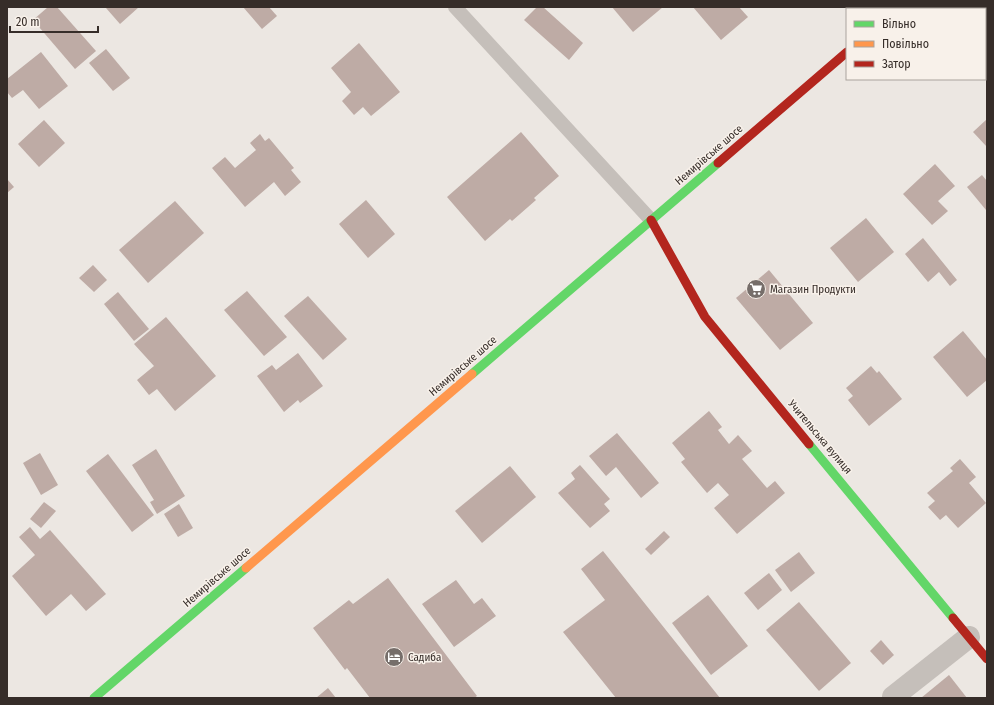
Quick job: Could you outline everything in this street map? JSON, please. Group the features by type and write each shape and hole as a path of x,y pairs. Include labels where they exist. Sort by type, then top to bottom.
{"main road":[{"name":"Немирівське шосе","path":"94,698 846,53"},
{"name":"Учительська вулиця","path":"651,220 705,317 987,659"}],"street":[{"path":"893,698 969,636"}],"lane":[{"path":"455,7 651,220"}],"building":[{"path":"48,7 57,7 96,51 75,69 33,20"},
{"path":"106,7 139,7 120,24"},
{"path":"243,7 269,7 277,16 262,29"},
{"path":"537,7 543,7 583,43 569,60 524,20"},
{"path":"612,7 663,7 633,32"},
{"path":"693,7 739,7 748,17 721,40"},
{"path":"359,43 400,92 371,116 363,107 354,115 342,101 351,92 331,68"},
{"path":"106,49 130,78 113,91 89,63"},
{"path":"41,52 68,86 39,109 23,90 12,98 7,92 7,79"},
{"path":"987,119 987,147 973,132"},
{"path":"44,120 65,143 39,167 18,144"},
{"path":"521,132 559,176 534,198 536,200 512,221 510,219 485,241 447,197"},
{"path":"260,134 265,141 269,138 294,168 291,170 301,182 285,196 274,182 245,207 212,168 225,157 235,168 256,150 250,143"},
{"path":"935,164 955,186 938,201 948,211 932,225 903,194"},
{"path":"982,175 987,181 986,210 967,187"},
{"path":"7,179 14,187 7,193"},
{"path":"366,200 395,234 368,258 339,224"},
{"path":"175,201 204,233 148,283 119,250"},
{"path":"866,218 894,252 858,282 830,248"},
{"path":"923,238 957,280 950,286 939,272 928,282 905,254"},
{"path":"93,265 107,280 94,292 79,278"},
{"path":"769,270 813,323 780,350 736,298"},
{"path":"247,291 287,337 264,356 224,310"},
{"path":"118,292 149,329 134,341 104,304"},
{"path":"308,296 347,339 323,360 284,316"},
{"path":"166,317 216,376 175,411 157,389 149,395 137,380 154,366 134,344"},
{"path":"963,331 987,360 987,380 967,397 933,357"},
{"path":"298,353 323,386 300,403 298,400 284,412 257,376 272,365 276,370"},
{"path":"871,366 877,373 879,371 902,399 869,426 848,400 853,396 846,388"},
{"path":"709,411 722,427 718,430 729,444 738,435 752,451 742,459 767,488 775,481 785,493 737,534 714,508 729,495 718,483 707,493 681,462 685,459 672,443"},
{"path":"617,433 659,483 641,498 616,467 606,476 589,456"},
{"path":"156,449 185,496 157,514 150,502 154,500 132,465"},
{"path":"40,453 58,485 41,495 23,463"},
{"path":"108,454 154,515 132,532 86,471"},
{"path":"960,459 976,477 969,483 986,503 958,528 946,515 940,520 928,507 935,501 927,493 953,471 950,468"},
{"path":"580,465 610,499 604,504 610,511 590,528 558,493 575,479 571,473"},
{"path":"510,466 536,497 482,543 455,511"},
{"path":"44,502 56,511 41,528 30,519"},
{"path":"179,504 193,528 178,537 164,514"},
{"path":"30,527 40,539 50,530 106,594 86,611 71,594 46,616 12,576 35,555 19,537"},
{"path":"664,531 670,537 651,555 645,549"},
{"path":"603,551 720,698 616,698 563,632 605,600 581,569"},
{"path":"799,552 815,573 791,592 775,570"},
{"path":"769,573 782,590 758,610 744,593"},
{"path":"388,578 477,696 474,698 370,698 347,668 345,670 313,628 349,600 353,604"},
{"path":"456,580 474,604 482,598 496,616 454,647 422,604"},
{"path":"708,595 748,646 711,675 672,623"},
{"path":"799,602 851,663 819,691 766,630"},
{"path":"881,640 894,655 883,665 870,651"},
{"path":"949,675 967,698 921,698"},
{"path":"328,688 336,698 316,698"}],"traffic: fast":[{"path":"472,374 718,163"},
{"path":"809,444 953,618"},
{"path":"94,698 246,568"}],"traffic: slow":[{"path":"246,568 472,374"}],"traffic: jam":[{"path":"718,163 846,53"},
{"path":"651,220 705,317 809,444"},
{"path":"953,618 987,659"}],"place":[{"name":"Магазин Продукти","path":"756,289"},
{"name":"Садиба","path":"394,657"}]}
